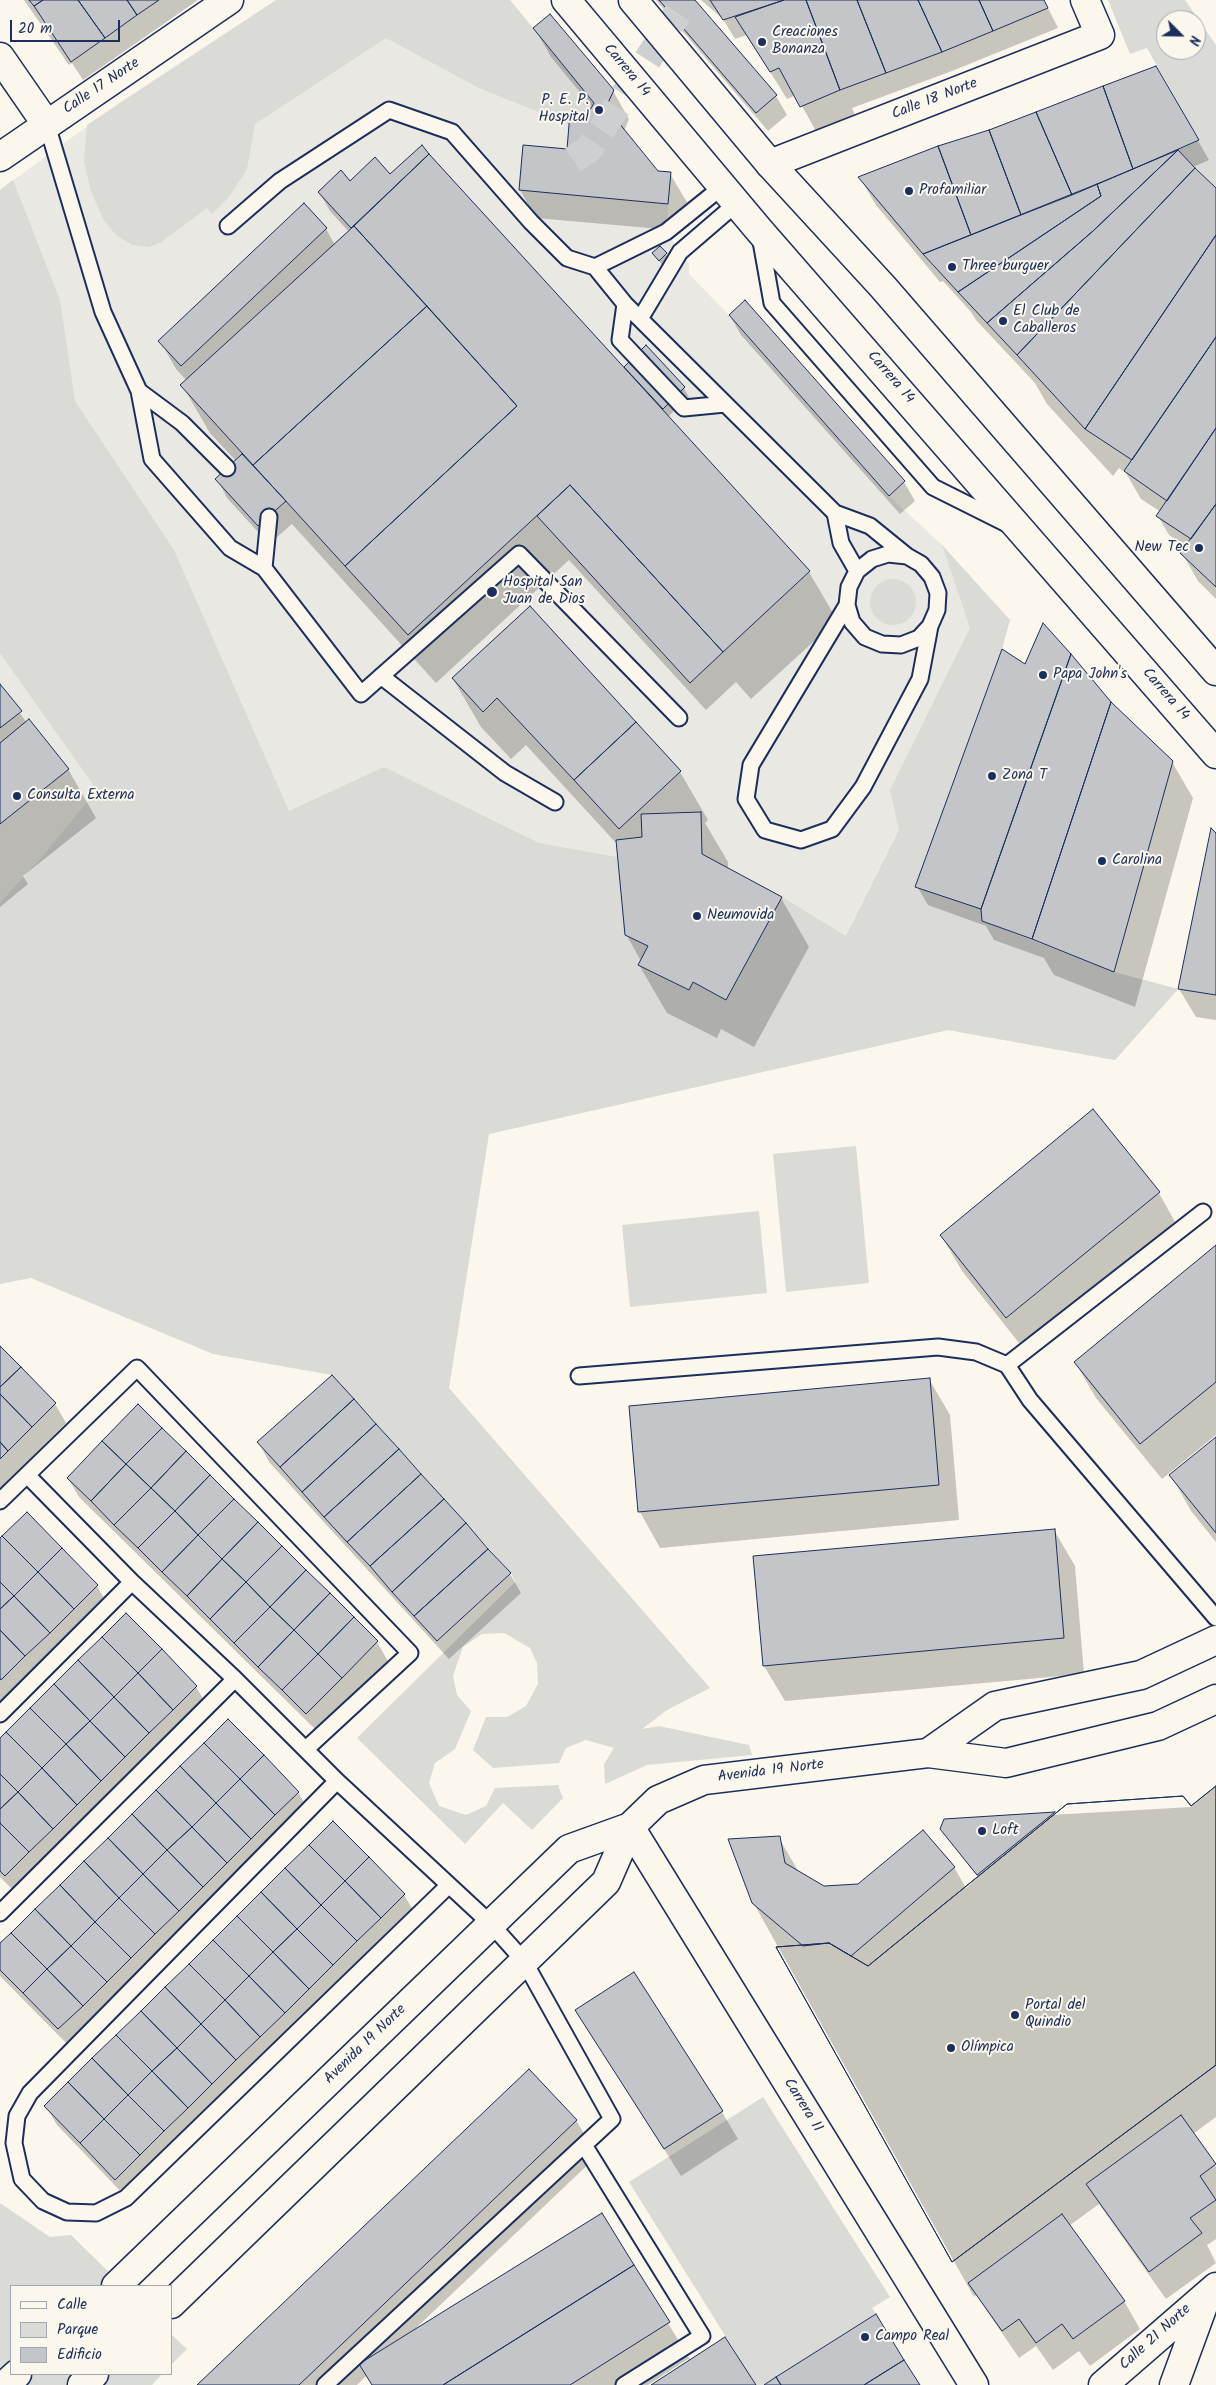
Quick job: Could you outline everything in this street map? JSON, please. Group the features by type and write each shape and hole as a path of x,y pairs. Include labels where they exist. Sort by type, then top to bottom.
{"street":[{"name":"Calle 17 Norte","path":"0,157 229,0"},
{"name":"Carrera 14","path":"566,0 759,230 1216,754"},
{"path":"633,0 770,164 889,295 1216,671"},
{"name":"Calle 18 Norte","path":"770,164 1100,35 1086,0"},
{"path":"0,57 47,125"},
{"name":"Avenida 19 Norte","path":"928,1753 995,1706 1141,1675 1216,1640"},
{"name":"Avenida 19 Norte","path":"172,2304 606,1882 630,1827 658,1800 704,1780 928,1753 1006,1763 1158,1726 1216,1699"},
{"name":"Avenida 19 Norte","path":"117,2285 569,1849 630,1827"},
{"name":"Carrera 11","path":"630,1827 974,2385"},
{"name":"Calle 21 Norte","path":"1103,2385 1212,2289"},
{"name":"Calle 21 Norte","path":"1174,2385 1212,2289"},
{"path":"5,2385 16,2375"},
{"path":"82,2385 93,2375"}],"lane":[{"path":"228,226 280,181 389,110 452,132 530,222 567,258 595,267 625,304 835,513 870,526 907,556 922,564 932,577 938,593 937,610 930,626 920,679 863,787 832,829 801,840 766,830 746,799 751,766 847,605"},
{"path":"47,125 102,312 139,391 152,458 230,548 264,568 360,694 519,554 679,718"},
{"path":"595,267 666,232 730,194"},
{"path":"640,319 680,252 730,194"},
{"path":"759,230 772,302 830,369 934,487 1024,533"},
{"path":"625,304 620,340 684,408 725,404"},
{"path":"139,391 182,422 227,468"},
{"path":"835,513 841,543 857,571"},
{"path":"264,568 269,517"},
{"path":"907,556 888,554 872,559 857,571 848,587 847,605 852,622 865,636 882,644 901,645 918,638 930,626"},
{"path":"381,676 505,773 555,802"},
{"path":"1007,1365 1203,1212"},
{"path":"579,1376 938,1347 976,1352 1007,1365 1030,1400 1216,1618"},
{"path":"0,1501 137,1368 410,1652 306,1749"},
{"path":"27,1475 132,1582 235,1679 337,1781 491,1924 524,1961 612,2118 325,2385"},
{"path":"0,1714 132,1582"},
{"path":"0,1913 235,1679"},
{"path":"337,1781 30,2093 17,2116 14,2143 22,2179 43,2201 67,2212 96,2213 126,2198 448,1886"},
{"path":"584,2144 702,2336 624,2385"}],"shaded area":[{"name":"Hospital San Juan de Dios","path":"276,0 510,0 601,111 606,107 658,171 671,172 666,232 689,264 689,274 725,311 889,496 942,545 1010,620 916,887 981,909 982,921 1114,972 1178,989 1115,1060 948,1030 489,1134 0,1009 0,190 119,103"}],"green space":[{"path":"276,0 510,0 601,111 590,125 568,124 479,88 386,38 255,124 247,169 229,197 212,214 207,208 160,243 148,247 132,245 116,235 103,219 91,191 84,161 87,125"},
{"path":"1108,0 1185,0 1192,10 1156,10 1156,60 1206,60 1206,30 1216,45 1216,188 1178,150 1199,140 1147,48 1130,54"},
{"path":"13,180 60,300 75,401 174,550 289,811 384,767 539,843 617,857 625,934 648,946 638,965 688,990 693,982 726,1000 782,897 846,936 899,830 890,790 970,628 942,545 1010,620 1002,649 915,887 981,909 982,921 1114,972 1178,989 1115,1060 948,1030 489,1134 449,1388 710,1688 667,1710 642,1729 659,1726 749,1745 752,1755 647,1765 605,1784 604,1764 614,1748 586,1740 566,1748 559,1763 493,1768 473,1750 486,1717 507,1717 526,1706 538,1684 537,1663 530,1648 504,1633 482,1634 463,1647 453,1676 457,1695 471,1711 455,1749 435,1763 429,1783 439,1806 466,1815 486,1806 495,1788 558,1785 563,1798 532,1830 503,1803 465,1844 357,1738 515,1582 511,1573 332,1375 213,1354 31,1278 0,1284 0,903 41,858 97,790 0,653 0,190"},
{"path":"898,579 902,580 912,589 915,593 915,611 906,621 898,625 888,625 880,621 871,611 870,597 874,589 884,580"},
{"path":"856,1146 869,1283 786,1292 773,1154"},
{"path":"759,1211 767,1293 630,1307 622,1225"},
{"path":"763,2097 890,2297 872,2308 876,2314 764,2385 756,2385 629,2182"},
{"path":"0,2203 50,2237 71,2235 122,2285 10,2285 10,2375 161,2375 152,2385 0,2385"},
{"path":"172,2335 187,2349 172,2364"}],"building":[{"path":"29,0 43,0 34,6"},
{"path":"43,0 78,0 105,38 71,62 34,6"},
{"path":"78,0 127,0 137,15 105,38"},
{"path":"127,0 159,0 137,15"},
{"path":"659,0 695,0 777,95 756,113"},
{"path":"710,0 784,0 723,20"},
{"path":"784,0 806,0 840,90 800,107 779,68 770,72 735,17"},
{"path":"806,0 857,0 886,73 840,90"},
{"path":"857,0 918,0 942,52 886,73"},
{"path":"918,0 979,0 993,31 942,52"},
{"path":"979,0 1044,0 1048,8 993,31"},
{"name":"P. E. P. Hospital","path":"550,14 614,90 606,107 658,171 671,172 668,204 519,190 523,145 567,149 570,113 587,115 594,103 533,28"},
{"path":"1156,66 1199,140 1133,169 1103,86"},
{"path":"1103,86 1133,169 1072,195 1036,112"},
{"path":"1036,112 1072,195 1021,215 989,130"},
{"path":"989,130 1021,215 971,235 938,146"},
{"path":"422,145 429,154 351,228 318,192 341,170 350,181 375,157 390,174"},
{"path":"938,146 971,235 923,254 858,177"},
{"path":"1178,150 1195,168 1017,355 987,323 1093,231"},
{"path":"1178,150 1093,231 987,323 958,292 1101,196 1097,184"},
{"path":"429,154 810,571 723,652 570,485 408,635 345,566 517,406 354,226"},
{"path":"1195,168 1216,188 1216,235 1085,429 1017,355"},
{"path":"1097,184 1101,196 958,292 923,254"},
{"path":"304,203 327,228 181,366 158,341"},
{"path":"354,226 427,306 253,465 180,385"},
{"path":"1216,235 1216,337 1132,460 1085,429"},
{"path":"660,246 667,253 659,261 652,253"},
{"path":"745,300 905,481 889,496 729,315"},
{"path":"427,306 517,406 345,566 253,465"},
{"path":"1216,337 1216,428 1167,501 1124,471"},
{"path":"646,345 685,387 663,409 624,367"},
{"path":"1216,428 1216,504 1191,539 1156,516"},
{"path":"242,454 286,501 258,526 215,479"},
{"path":"570,485 723,652 690,683 537,516"},
{"path":"1216,504 1216,587 1180,553"},
{"path":"530,606 636,722 574,780 497,698 483,712 452,678"},
{"name":"Zona T","path":"1043,623 1071,654 981,909 915,887 1002,649 1025,664"},
{"path":"1071,654 1111,702 1032,939 982,921 981,909"},
{"path":"0,684 22,711 0,728"},
{"name":"Carolina","path":"1111,702 1173,761 1114,972 1032,939"},
{"name":"Consulta Externa","path":"29,719 69,769 0,824 0,743"},
{"path":"636,722 681,771 619,829 574,780"},
{"name":"Neumovida","path":"701,812 702,854 782,897 726,1000 693,982 689,990 638,965 648,946 625,935 616,840 642,837 641,814"},
{"path":"1211,828 1216,833 1216,995 1178,989"},
{"path":"1093,1109 1160,1192 1006,1318 940,1235"},
{"path":"1216,1245 1216,1382 1140,1444 1074,1362"},
{"path":"0,1346 21,1367 0,1387"},
{"path":"21,1367 56,1403 32,1427 0,1394 0,1387"},
{"path":"332,1375 354,1399 280,1467 257,1442"},
{"path":"930,1378 939,1485 638,1512 629,1406"},
{"path":"0,1394 32,1427 8,1451 0,1442"},
{"path":"354,1399 376,1424 302,1492 280,1467"},
{"path":"138,1404 162,1428 126,1464 102,1441"},
{"path":"376,1424 399,1449 324,1517 302,1492"},
{"path":"162,1428 186,1451 151,1488 126,1464"},
{"path":"1216,1437 1216,1533 1169,1475"},
{"path":"102,1441 126,1464 91,1501 67,1478"},
{"path":"0,1442 8,1451 0,1459"},
{"path":"399,1449 421,1474 347,1542 324,1517"},
{"path":"186,1451 210,1475 175,1511 151,1488"},
{"path":"126,1464 151,1488 114,1525 91,1501"},
{"path":"421,1474 444,1499 370,1566 347,1542"},
{"path":"210,1475 234,1499 198,1535 175,1511"},
{"path":"151,1488 175,1511 138,1548 114,1525"},
{"path":"234,1499 258,1522 222,1559 198,1535"},
{"path":"444,1499 466,1523 392,1592 370,1566"},
{"path":"175,1511 198,1535 162,1572 138,1548"},
{"path":"27,1512 62,1548 38,1572 2,1536"},
{"path":"258,1522 282,1546 246,1582 222,1559"},
{"path":"466,1523 488,1549 414,1616 392,1592"},
{"path":"1055,1529 1064,1638 763,1666 753,1556"},
{"path":"198,1535 222,1559 187,1596 162,1572"},
{"path":"2,1536 38,1572 14,1596 0,1582 0,1538"},
{"path":"282,1546 306,1570 270,1607 246,1582"},
{"path":"62,1548 98,1585 74,1609 38,1572"},
{"path":"488,1549 511,1573 437,1641 414,1616"},
{"path":"222,1559 246,1582 210,1619 187,1596"},
{"path":"306,1570 330,1593 294,1630 270,1607"},
{"path":"38,1572 74,1609 50,1633 14,1596"},
{"path":"0,1582 14,1596 0,1609"},
{"path":"246,1582 270,1607 234,1643 210,1619"},
{"path":"330,1593 354,1617 318,1654 294,1630"},
{"path":"14,1596 50,1633 25,1656 0,1630 0,1609"},
{"path":"270,1607 294,1630 258,1667 234,1643"},
{"path":"126,1613 162,1649 138,1673 102,1637"},
{"path":"354,1617 378,1641 342,1678 318,1654"},
{"path":"0,1630 25,1656 1,1680 0,1678"},
{"path":"294,1630 318,1654 282,1690 258,1667"},
{"path":"102,1637 138,1673 114,1697 78,1660"},
{"path":"162,1649 197,1686 173,1710 138,1673"},
{"path":"318,1654 342,1678 306,1714 282,1690"},
{"path":"78,1660 114,1697 90,1721 54,1684"},
{"path":"138,1673 173,1710 149,1733 114,1697"},
{"path":"54,1684 90,1721 66,1744 30,1708"},
{"path":"114,1697 149,1733 125,1757 90,1721"},
{"path":"30,1708 66,1744 42,1768 6,1732"},
{"path":"228,1719 264,1755 240,1779 204,1743"},
{"path":"90,1721 125,1757 101,1781 66,1744"},
{"path":"6,1732 42,1768 18,1792 0,1774 0,1738"},
{"path":"204,1743 240,1779 216,1803 180,1766"},
{"path":"66,1744 101,1781 77,1805 42,1768"},
{"path":"264,1755 299,1792 275,1815 240,1779"},
{"path":"180,1766 216,1803 192,1827 156,1790"},
{"path":"42,1768 77,1805 53,1829 18,1792"},
{"path":"0,1774 18,1792 0,1809"},
{"path":"240,1779 275,1815 251,1839 216,1803"},
{"name":"Portal del Quindio","path":"1216,1786 1216,2065 952,2262 776,1947 829,1943 868,1966 1067,1804 1183,1796 1191,1806"},
{"name":"Portal del Quindio","path":"1216,1786 1216,2065 952,2262 776,1947 829,1943 868,1966 1067,1804 1183,1796 1191,1806"},
{"path":"156,1790 192,1827 167,1850 132,1814"},
{"path":"18,1792 53,1829 29,1852 0,1823 0,1809"},
{"path":"216,1803 251,1839 227,1863 192,1827"},
{"path":"1055,1812 977,1875 940,1829 944,1819"},
{"path":"132,1814 167,1850 143,1874 108,1838"},
{"path":"333,1821 369,1857 345,1881 309,1845"},
{"path":"0,1823 29,1852 5,1876 0,1871"},
{"path":"192,1827 227,1863 203,1887 167,1850"},
{"path":"923,1830 955,1867 851,1956 829,1943 803,1946 752,1903 728,1839 780,1836 785,1863 824,1886 858,1884"},
{"path":"108,1838 143,1874 119,1898 84,1861"},
{"path":"309,1845 345,1881 321,1905 285,1868"},
{"path":"167,1850 203,1887 179,1911 143,1874"},
{"path":"369,1857 405,1894 381,1918 345,1881"},
{"path":"84,1861 119,1898 95,1922 60,1885"},
{"path":"285,1868 321,1905 297,1929 261,1892"},
{"path":"143,1874 179,1911 155,1934 119,1898"},
{"path":"345,1881 381,1918 357,1941 321,1905"},
{"path":"60,1885 95,1922 71,1946 35,1909"},
{"path":"261,1892 297,1929 273,1952 237,1916"},
{"path":"119,1898 155,1934 131,1958 95,1922"},
{"path":"321,1905 357,1941 333,1965 297,1929"},
{"path":"35,1909 71,1946 47,1969 11,1933"},
{"path":"237,1916 273,1952 249,1976 213,1940"},
{"path":"95,1922 131,1958 107,1982 71,1946"},
{"path":"297,1929 333,1965 309,1989 273,1952"},
{"path":"11,1933 47,1969 23,1993 0,1970 0,1943"},
{"path":"213,1940 249,1976 225,2000 189,1964"},
{"path":"71,1946 107,1982 83,2006 47,1969"},
{"path":"273,1952 309,1989 285,2013 249,1976"},
{"path":"189,1964 225,2000 201,2024 165,1987"},
{"path":"47,1969 83,2006 58,2029 23,1993"},
{"path":"634,1972 723,2111 664,2149 575,2010"},
{"path":"249,1976 285,2013 260,2037 225,2000"},
{"path":"165,1987 201,2024 177,2048 141,2011"},
{"path":"225,2000 260,2037 236,2060 201,2024"},
{"path":"141,2011 177,2048 152,2071 116,2035"},
{"path":"201,2024 236,2060 212,2084 177,2048"},
{"path":"116,2035 152,2071 128,2095 92,2058"},
{"path":"177,2048 212,2084 188,2108 152,2071"},
{"path":"92,2058 128,2095 104,2119 68,2082"},
{"path":"529,2069 577,2120 299,2385 197,2385"},
{"path":"152,2071 188,2108 164,2131 128,2095"},
{"path":"68,2082 104,2119 80,2143 44,2106"},
{"path":"128,2095 164,2131 140,2155 104,2119"},
{"path":"1181,2115 1216,2164 1200,2176 1216,2200 1190,2218 1202,2233 1149,2272 1086,2184"},
{"path":"104,2119 140,2155 115,2180 80,2143"},
{"path":"602,2213 634,2265 443,2385 372,2385 359,2364"},
{"path":"1062,2214 1125,2301 1073,2339 1062,2324 1036,2343 1019,2319 1002,2331 968,2283"},
{"path":"634,2265 670,2322 570,2385 443,2385"},
{"name":"Campo Real","path":"876,2314 904,2360 864,2385 781,2385 776,2377"},
{"path":"725,2337 756,2385 651,2385"},
{"path":"904,2360 920,2385 864,2385"},
{"path":"776,2377 781,2385 764,2385"}],"tunnel":[{"path":"573,160 589,149 678,13"}],"place":[{"name":"Creaciones Bonanza","path":"762,42"},
{"name":"P. E. P. Hospital","path":"599,110"},
{"name":"Profamiliar","path":"909,191"},
{"name":"Three burguer","path":"952,267"},
{"name":"El Club de Caballeros","path":"1003,321"},
{"name":"New Tec","path":"1199,548"},
{"name":"Hospital San Juan de Dios","path":"492,592"},
{"name":"Papa John's","path":"1043,675"},
{"name":"Zona T","path":"992,776"},
{"name":"Consulta Externa","path":"17,796"},
{"name":"Carolina","path":"1102,861"},
{"name":"Neumovida","path":"697,916"},
{"name":"Loft","path":"982,1831"},
{"name":"Portal del Quindio","path":"1015,2015"},
{"name":"Olímpica","path":"951,2048"},
{"name":"Campo Real","path":"865,2337"}]}
